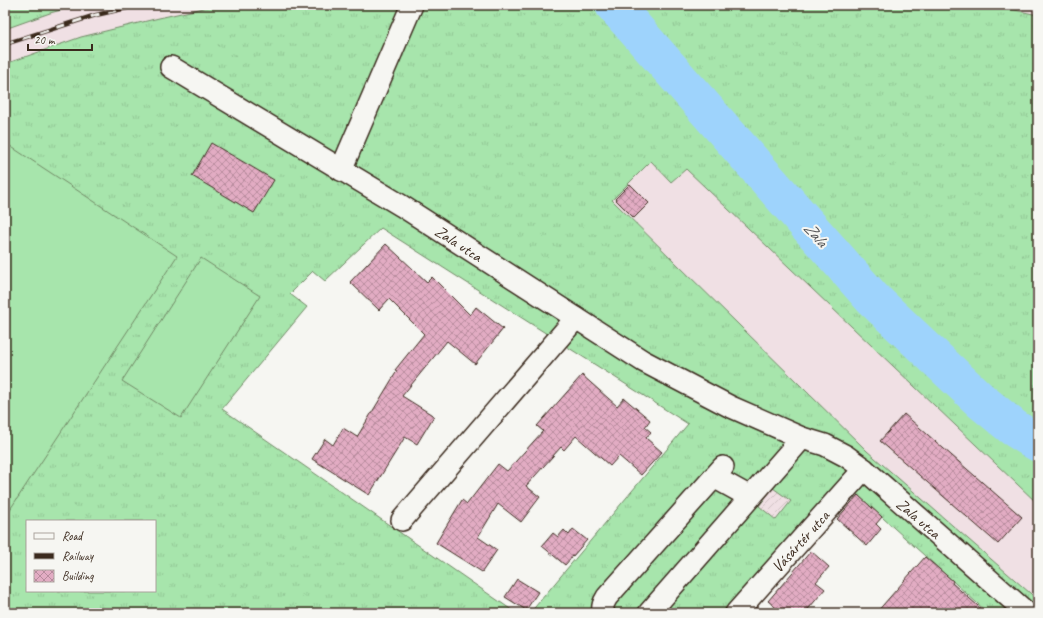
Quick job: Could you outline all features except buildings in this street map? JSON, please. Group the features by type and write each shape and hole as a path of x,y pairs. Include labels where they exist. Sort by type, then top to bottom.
{"street":[{"path":"341,170 412,5"},
{"name":"Zala utca","path":"171,67 402,206 643,361 722,402 802,438 825,445 846,456 864,469 1027,613"},
{"path":"402,520 576,318"},
{"path":"649,613 802,438"},
{"name":"Vásártér utca","path":"736,613 864,469"},
{"path":"604,613 604,603 607,597 718,472 750,496"}],"shaded area":[{"path":"80,5 217,5 81,37 5,64 5,29 50,13"},
{"path":"991,5 1038,5 1038,15 995,6"},
{"path":"651,160 671,182 686,168 1038,504 1038,600 867,451 612,200"},
{"path":"773,487 791,501 776,520 758,506"}],"green space":[{"path":"5,5 80,5 50,13 5,29"},
{"path":"217,5 991,5 1038,15 1038,504 686,169 671,182 651,161 612,200 867,451 1038,600 1038,613 988,613 852,490 742,613 530,613 688,424 381,228 325,281 313,271 290,294 307,307 222,409 516,613 5,613 5,64 81,37","holes":["773,488 791,501 776,520 759,506"]},
{"path":"10,146 177,256 5,517 5,154"},
{"path":"201,258 260,296 181,418 122,381"}],"waterway":[{"name":"Zala","path":"614,5 872,298 981,401 1014,428 1038,443"}],"railway":[{"path":"5,44 96,15 140,5"}]}
